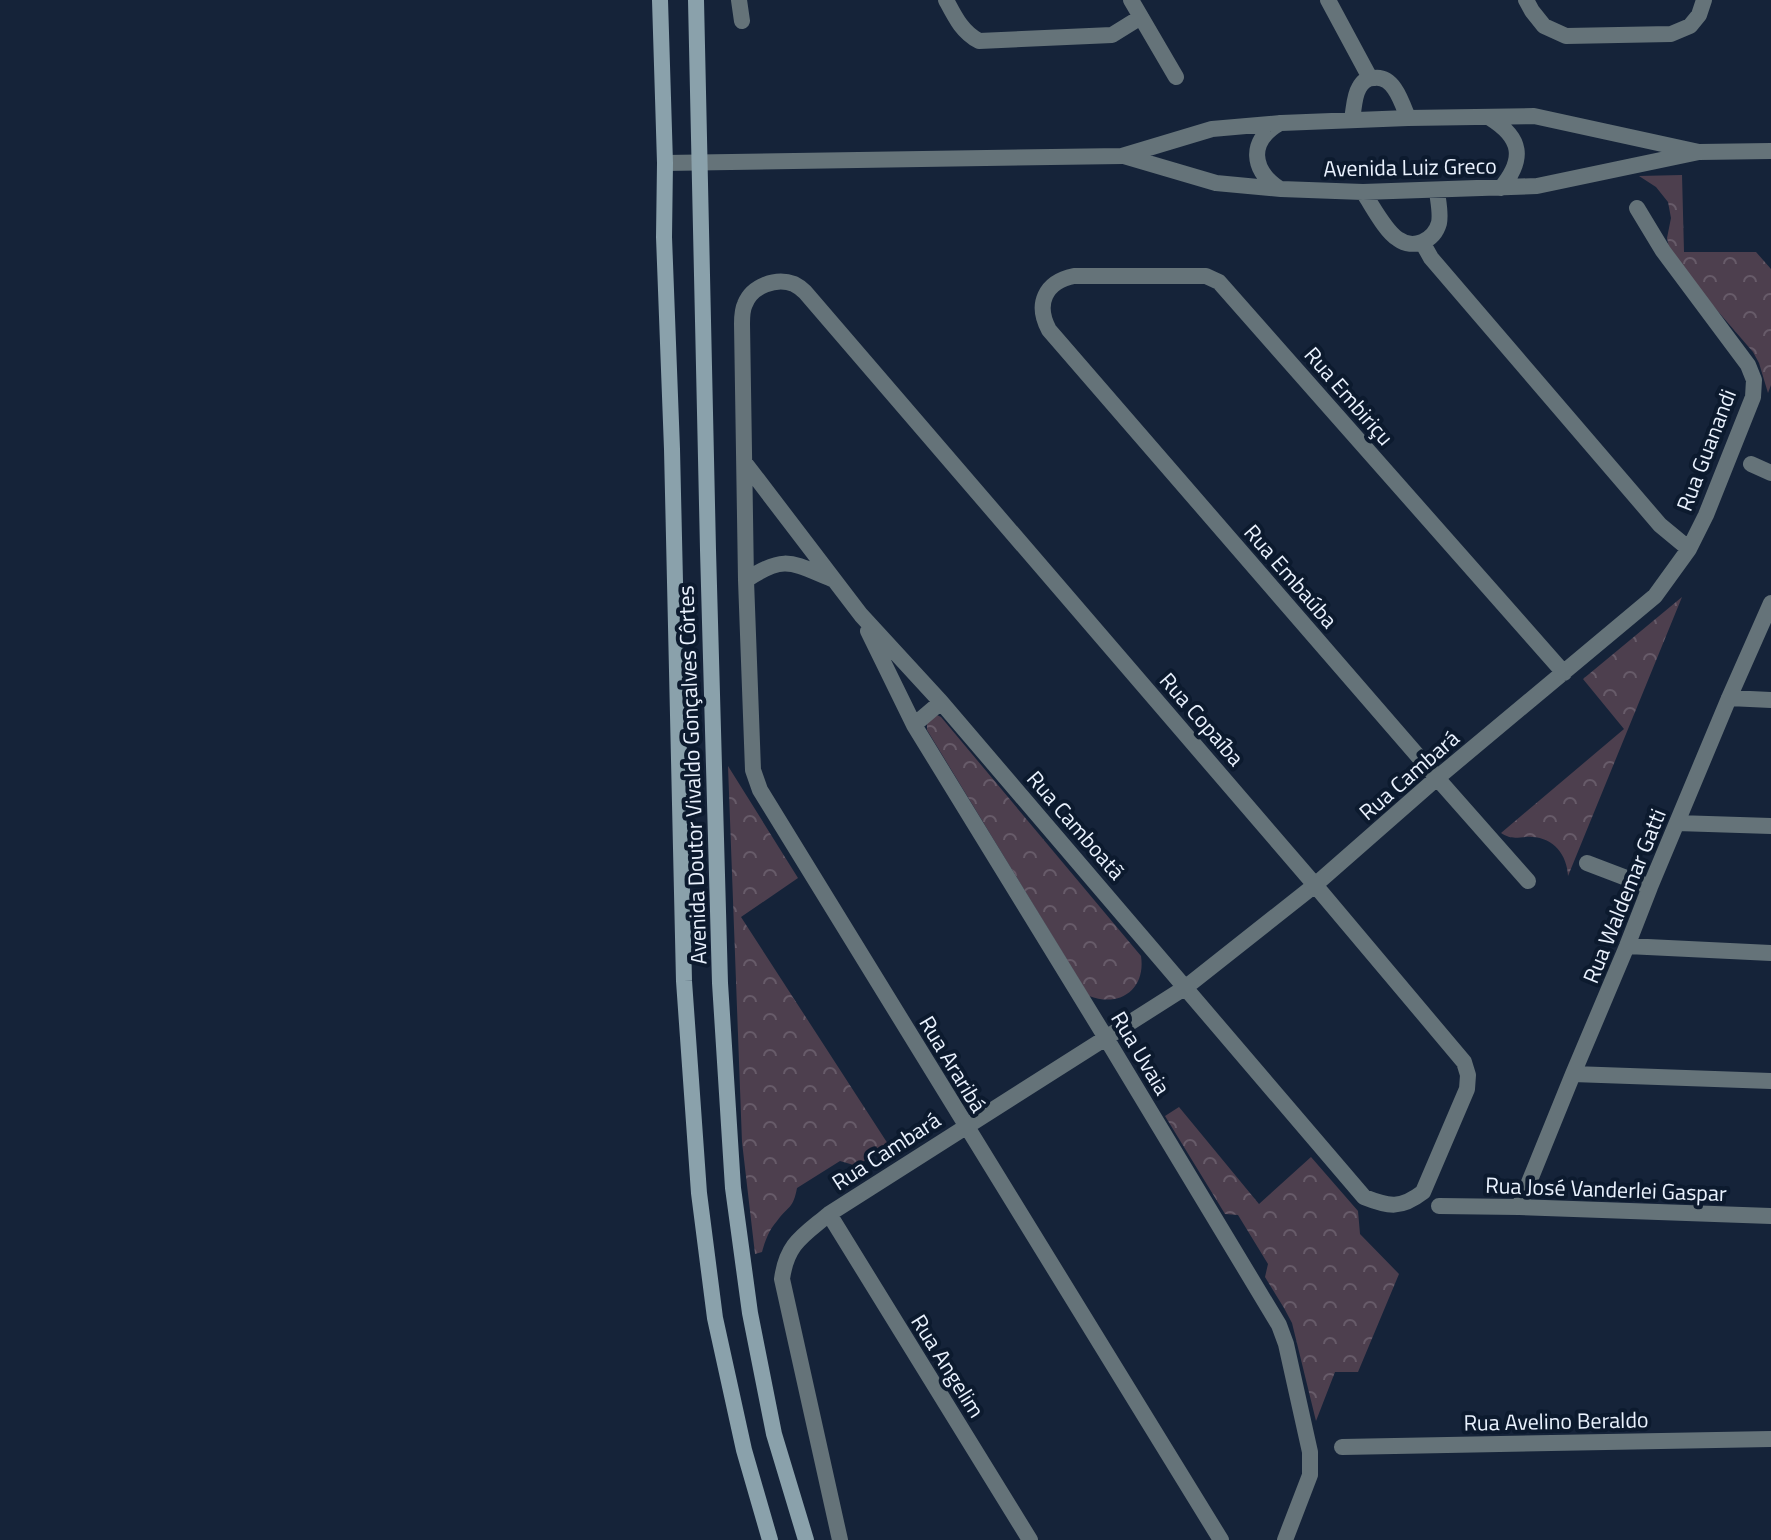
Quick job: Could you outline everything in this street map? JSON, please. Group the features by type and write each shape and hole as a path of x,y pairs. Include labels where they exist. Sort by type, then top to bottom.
{"main road":[{"name":"Avenida Doutor Vivaldo Gonçalves Côrtes","path":"660,0 684,981 699,1193 715,1318 744,1450 770,1540"},
{"name":"Avenida Doutor Vivaldo Gonçalves Côrtes","path":"696,0 720,983 733,1188 750,1313 774,1434 806,1540"}],"street":[{"path":"739,0 742,21"},
{"path":"946,0 968,35 979,41 1112,35 1141,17"},
{"path":"1131,0 1176,77"},
{"path":"1328,0 1370,78"},
{"path":"1526,0 1544,26 1566,36 1671,34 1690,26 1699,15 1704,0"},
{"path":"1352,119 1360,85 1377,77 1389,82 1408,118"},
{"name":"Avenida Luiz Greco","path":"665,163 1122,156 1212,129 1352,119 1534,116 1699,152"},
{"path":"1490,118 1508,131 1516,144 1518,156 1515,168 1501,188"},
{"path":"1281,123 1267,130 1257,152 1267,180 1281,189"},
{"name":"Avenida Luiz Greco","path":"1122,156 1216,183 1363,192 1537,186 1699,152 1771,151"},
{"path":"1363,192 1391,233 1405,243 1429,239 1439,225 1437,191"},
{"name":"Rua Guanandi","path":"1637,208 1663,251 1748,365 1754,380 1753,397 1706,515 1689,549"},
{"path":"1422,242 1440,270 1660,525 1689,549"},
{"name":"Rua Embiriçu","path":"1047,291 1064,278 1074,276 1206,276 1219,282 1564,673"},
{"name":"Rua Araribá","path":"769,284 750,295 743,307 742,324 753,770 760,790 1221,1540"},
{"name":"Rua Copaíba","path":"769,284 793,284 805,292 1464,1062 1468,1075 1467,1089 1423,1192 1398,1205 1384,1204"},
{"name":"Rua Embaúba","path":"1047,291 1042,311 1049,330 1528,881"},
{"name":"Rua Camboatã","path":"745,463 861,615 941,702 1364,1197 1384,1204"},
{"path":"1751,464 1771,473"},
{"name":"Rua Cambará","path":"840,1540 782,1279 789,1251 799,1238 829,1214 1186,987 1315,885 1437,778 1655,596 1689,549"},
{"path":"746,580 777,563 791,562 832,579"},
{"name":"Rua Waldemar Gatti","path":"1519,1207 1771,603"},
{"name":"Rua Uvaia","path":"861,615 914,725 1279,1325 1310,1452 1310,1475 1287,1537"},
{"path":"1729,698 1771,700"},
{"path":"914,725 941,702"},
{"path":"1677,823 1771,826"},
{"path":"1587,863 1650,887"},
{"path":"1627,946 1771,953"},
{"path":"1573,1074 1771,1081"},
{"name":"Rua José Vanderlei Gaspar","path":"1439,1206 1771,1216"},
{"name":"Rua Angelim","path":"829,1214 1030,1540"},
{"name":"Rua Avelino Beraldo","path":"1342,1447 1771,1439"}],"green space":[{"path":"1682,175 1684,252 1756,252 1771,269 1771,385 1768,393 1753,352 1671,257 1667,238 1671,218 1668,202 1656,187 1639,176"},
{"path":"1682,597 1568,876 1565,861 1553,844 1540,838 1513,838 1501,833 1624,729 1583,679"},
{"path":"937,715 1141,956 1139,978 1128,993 1111,999 1089,996 927,730 927,721"},
{"path":"728,766 798,878 741,917 888,1144 857,1166 840,1161 797,1188 792,1203 772,1228 762,1252 755,1254 742,1142"},
{"path":"1179,1107 1259,1204 1311,1157 1358,1211 1360,1234 1399,1274 1358,1372 1335,1372 1316,1421 1292,1323 1265,1277 1268,1264 1238,1215 1225,1214 1165,1116"}]}
